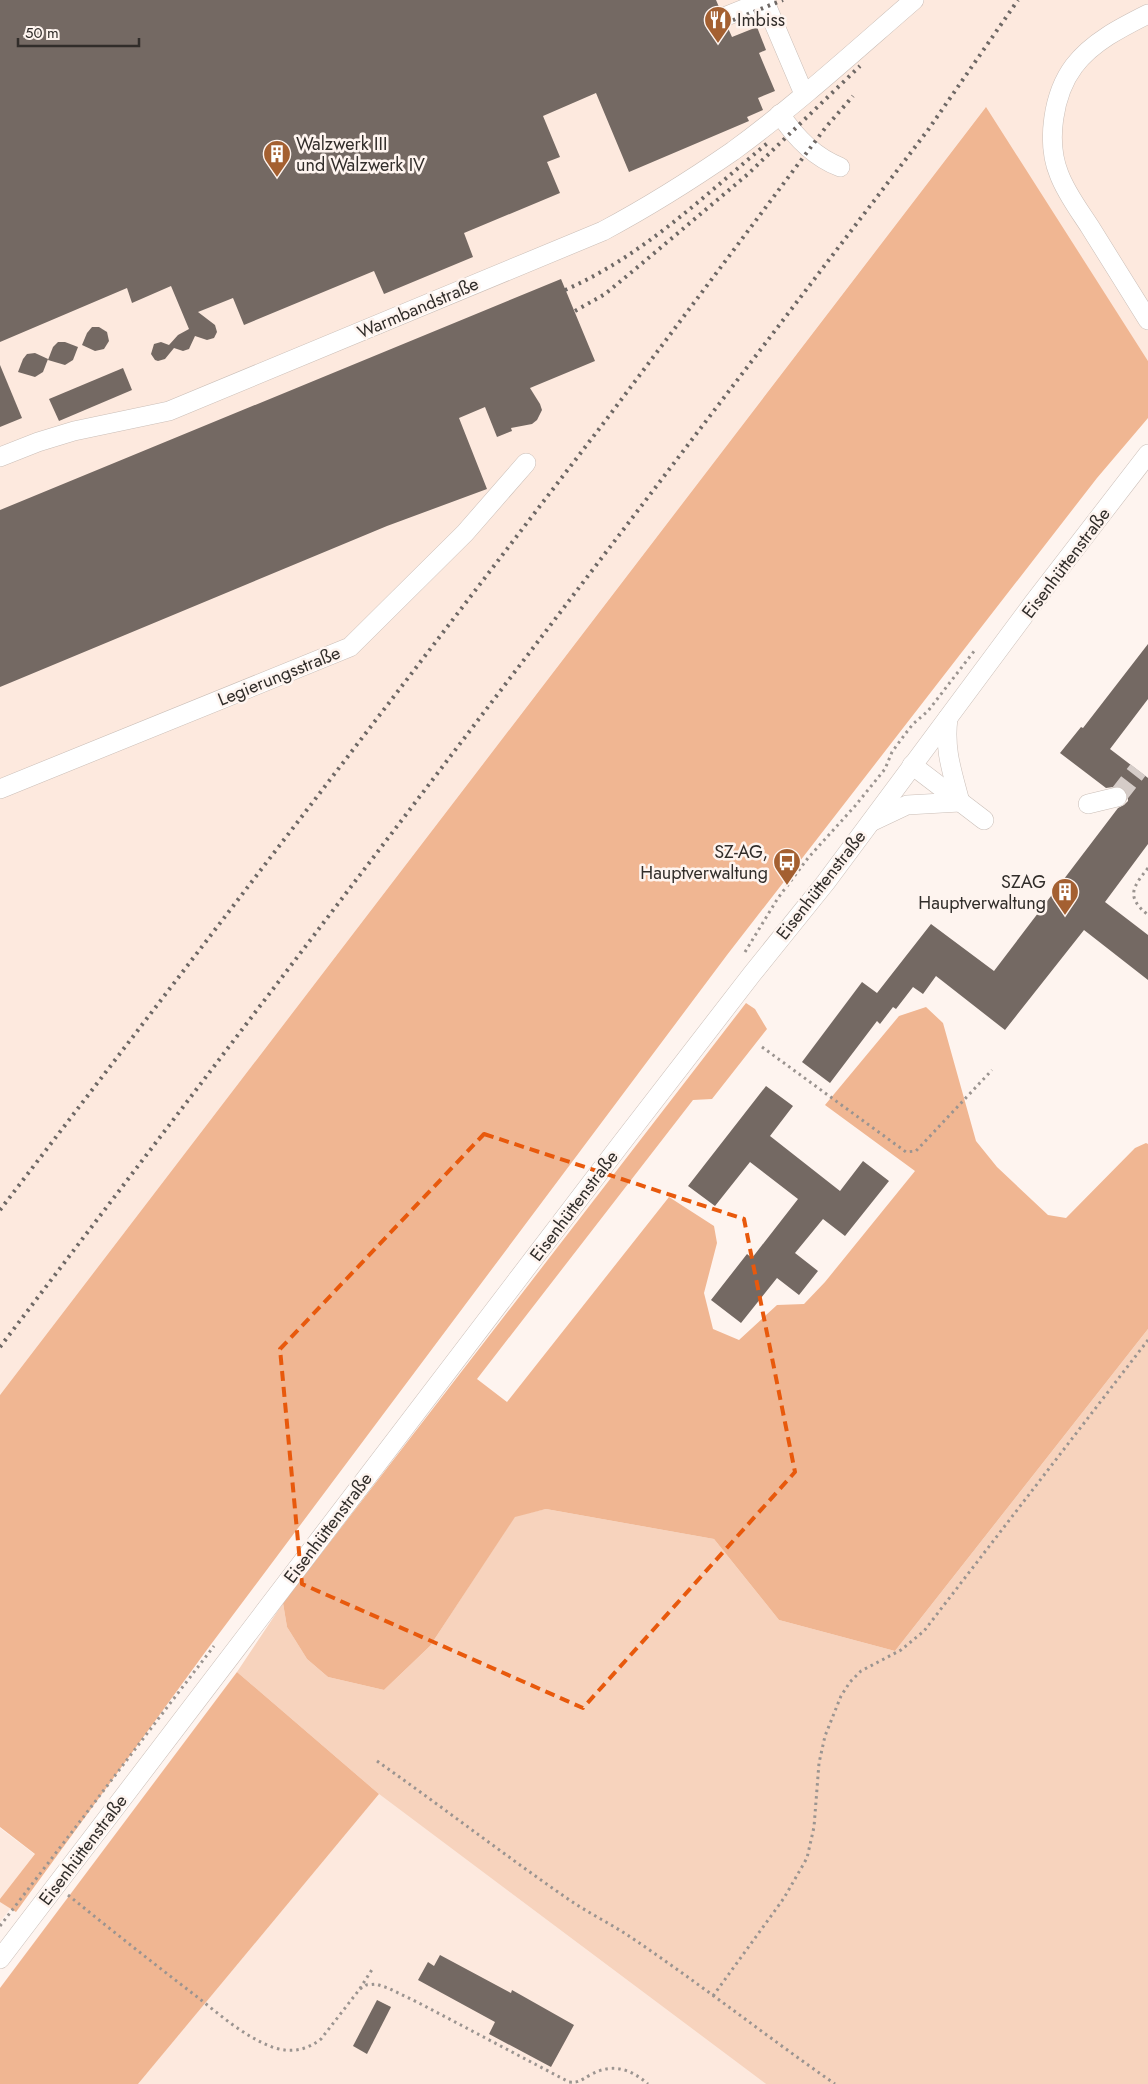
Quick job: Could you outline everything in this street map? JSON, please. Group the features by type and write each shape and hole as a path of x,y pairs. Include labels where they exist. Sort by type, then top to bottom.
{"street":[{"path":"724,18 764,0 804,94"},
{"name":"Warmbandstraße","path":"0,457 38,442 74,431 169,411 603,231 646,208 733,150 780,114 914,0"},
{"path":"1148,14 1124,26 1090,50 1074,66 1056,104 1053,130 1054,153 1059,174 1073,200 1148,320"},
{"path":"780,114 788,126 810,148 826,161 840,166"},
{"name":"Eisenhüttenstraße","path":"0,1959 620,1145 826,882 912,765 1148,454"},
{"name":"Legierungsstraße","path":"0,789 350,647 465,533 526,463"},
{"path":"948,718 946,739 948,756 960,802"},
{"path":"912,765 984,820"},
{"path":"1088,804 1117,796"},
{"path":"870,822 907,805 960,802"}],"path":[{"path":"1148,868 1136,884 1133,894 1136,904 1148,915"},
{"path":"762,1047 906,1152 916,1151 992,1070"},
{"path":"713,1996 784,1898 807,1858 814,1827 819,1763 824,1736 832,1714 850,1682 861,1671 901,1650 924,1631 1148,1340"},
{"path":"378,1761 570,1901 628,1935 781,2047 835,2084"},
{"path":"56,1885 231,2023 275,2048 294,2051 313,2046 321,2039 359,1990 373,1968"},
{"path":"359,1990 376,1984 388,1988 568,2082 580,2082 603,2068 611,2067 630,2074 648,2084"}],"highlighted area":[{"path":"484,1134 744,1219 795,1472 583,1708 302,1584 280,1349"}],"shaded area":[{"path":"0,0 1148,0 1148,361 985,108 0,1395"},
{"path":"986,107 1148,361 1148,418 1097,478 727,955 206,1651 16,1912 0,1902 0,1899 35,1854 0,1827 0,1395"},
{"path":"746,1003 755,1009 767,1029 712,1099 693,1100 477,1379 507,1402 669,1197 714,1226 717,1243 704,1293 713,1329 739,1340 777,1305 804,1304 825,1282 915,1171 825,1105 899,1016 926,1007 943,1023 976,1141 997,1167 1048,1215 1066,1218 1135,1148 1146,1143 1148,1144 1148,1329 895,1651 779,1620 714,1539 546,1509 515,1517 430,1646 384,1690 328,1677 307,1659 287,1627 283,1603"},
{"path":"1148,1329 1148,2084 766,2084 379,1794 237,1672 283,1603 287,1627 307,1659 328,1677 384,1690 430,1646 515,1516 546,1509 714,1539 779,1620 895,1651"},
{"path":"237,1672 379,1794 138,2084 0,2084 0,1988"},
{"path":"379,1794 766,2084 138,2084"},
{"path":"0,1828 46,1863 0,1922"}],"building":[{"name":"Walzwerk III und Walzwerk IV","path":"0,0 716,0 719,7 713,15 714,22 722,28 728,28 732,37 757,27 766,50 759,53 775,91 758,98 763,110 747,117 749,121 629,172 596,93 543,116 560,157 547,162 560,193 464,233 473,257 384,294 374,271 244,325 233,298 198,312 215,325 217,332 214,338 207,340 195,336 189,349 183,351 174,348 165,359 158,361 151,354 154,344 161,342 169,345 178,335 189,329 171,286 132,303 127,288 0,342"},
{"path":"561,279 595,361 530,388 542,410 537,420 532,424 511,428 512,431 497,437 485,407 459,418 487,489 387,526 0,687 0,510"},
{"path":"92,327 99,327 107,332 109,341 104,349 95,351 82,345"},
{"path":"58,342 65,342 78,347 73,360 65,365 48,360 53,347"},
{"path":"35,353 48,359 43,372 35,377 18,372 27,354"},
{"path":"0,365 22,418 0,427"},
{"path":"123,368 132,390 59,421 49,399"},
{"path":"1148,644 1148,699 1110,749 1148,778 1148,844 1105,902 1148,935 1148,980 1084,930 1005,1030 936,976 923,994 913,987 896,1009 893,1007 880,1024 877,1021 830,1083 802,1062 862,982 877,993 931,924 994,971 1118,808 1128,801 1128,794 1125,789 1120,786 1106,788 1060,753 1081,727 1083,728"},
{"path":"766,1086 793,1106 770,1136 840,1191 863,1161 889,1181 845,1236 823,1219 795,1253 818,1271 799,1295 777,1278 741,1323 711,1300 747,1254 752,1258 798,1199 750,1162 715,1206 688,1186"},
{"path":"440,1955 511,1993 512,1990 574,2025 551,2067 489,2034 495,2022 418,1980 428,1962 434,1966"},
{"path":"377,2000 391,2007 367,2054 353,2046"}],"tunnel":[{"path":"1117,797 1138,770"}],"railway":[{"path":"726,23 783,0"},
{"path":"0,1347 928,130 1018,0"},
{"path":"575,311 605,294 748,174 860,66"},
{"path":"0,1210 609,416 826,127 853,96"},
{"path":"565,290 594,276 647,242 697,203 770,141"}],"place":[{"name":"Imbiss","path":"718,44"},
{"name":"Walzwerk III und Walzwerk IV","path":"277,178"},
{"name":"SZ-AG, Hauptverwaltung","path":"787,886"},
{"name":"SZAG Hauptverwaltung","path":"1065,916"}]}
